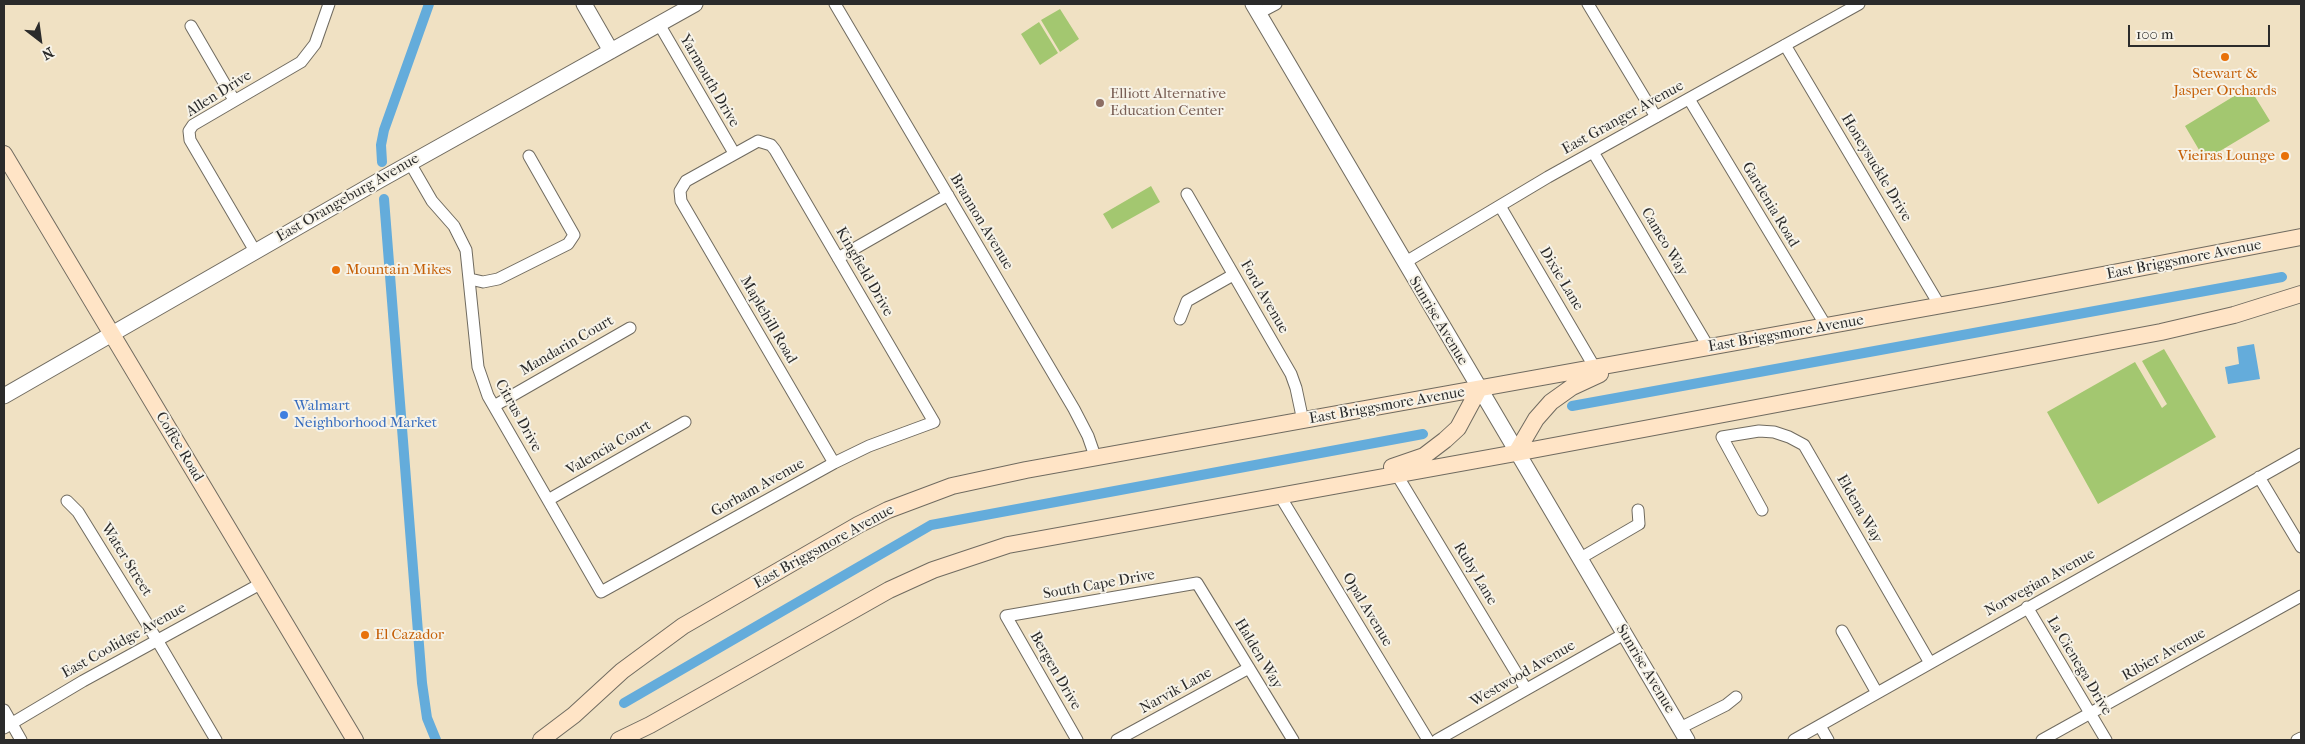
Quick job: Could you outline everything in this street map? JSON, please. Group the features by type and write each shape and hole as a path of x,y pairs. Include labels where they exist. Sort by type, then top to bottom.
{"main road":[{"name":"Coffee Road","path":"4,154 110,334 355,740"},
{"name":"East Briggsmore Avenue","path":"541,740 574,715 622,671 668,636 858,525 896,506 952,486 985,478 1710,348 2301,238"},
{"path":"619,740 650,725 888,590 933,570 1008,545 1397,475 2161,332 2234,315 2301,294"},
{"path":"1516,453 1536,419 1551,402 1572,387 1594,376 1630,368 1650,358"},
{"path":"1334,486 1357,472 1400,466 1424,456 1458,428 1479,389"}],"street":[{"path":"584,4 611,51"},
{"name":"East Orangeburg Avenue","path":"4,396 410,162 695,4"},
{"name":"Brannon Avenue","path":"835,4 1074,409 1088,436 1096,458"},
{"path":"1256,9 1276,4"},
{"path":"1588,4 1656,117"},
{"name":"East Granger Avenue","path":"1404,263 1593,152 1859,4"},
{"name":"Allen Drive","path":"255,251 190,140 189,132 193,125 301,62 315,44 327,6"},
{"name":"Sunrise Avenue","path":"1256,9 1516,453 1684,734"},
{"name":"Yarmouth Drive","path":"658,24 734,153"},
{"path":"191,26 234,100"},
{"name":"Honeysuckle Drive","path":"1785,45 1940,306"},
{"name":"Gardenia Road","path":"1689,99 1826,326"},
{"name":"Kingfield Drive","path":"734,153 752,143 764,142 775,150 934,422"},
{"name":"Cameo Way","path":"1593,152 1710,348"},
{"name":"Maplehill Road","path":"734,153 686,182 680,191 681,201 834,463"},
{"path":"470,279 482,282 498,279 568,244 574,235 529,156"},
{"name":"Citrus Drive","path":"410,162 432,201 460,237 468,260 478,367 494,406 602,592"},
{"path":"838,258 948,194"},
{"name":"Ford Avenue","path":"1187,194 1291,374 1303,421"},
{"name":"Dixie Lane","path":"1500,206 1596,368"},
{"path":"1180,319 1187,301 1233,275"},
{"name":"Mandarin Court","path":"494,406 630,328"},
{"name":"Valencia Court","path":"548,500 686,422"},
{"name":"Gorham Avenue","path":"602,592 834,463 869,446 934,422"},
{"name":"Eldena Way","path":"1762,510 1722,438 1753,432 1774,432 1789,436 1804,445 1930,663"},
{"name":"Norwegian Avenue","path":"1794,740 2301,454"},
{"name":"Ruby Lane","path":"1397,475 1526,690"},
{"path":"2260,477 2301,547"},
{"name":"Opal Avenue","path":"1280,496 1428,740"},
{"name":"Water Street","path":"67,502 78,512 216,740"},
{"path":"1579,559 1639,524 1638,510"},
{"name":"East Coolidge Avenue","path":"8,726 157,640 262,583"},
{"name":"South Cape Drive","path":"1006,616 1197,583"},
{"name":"Halden Way","path":"1197,583 1293,740"},
{"name":"Ribier Avenue","path":"2042,740 2301,596"},
{"name":"La Cienega Drive","path":"2027,607 2106,740"},
{"name":"Bergen Drive","path":"1006,616 1077,740"},
{"path":"1842,631 1877,692"},
{"name":"Westwood Avenue","path":"1437,740 1624,634"},
{"name":"Narvik Lane","path":"1117,740 1249,668"},
{"path":"1684,734 1736,697"},
{"path":"4,710 8,726 21,740"},
{"path":"1820,726 1828,740"},
{"path":"2297,740 2301,738"}],"green space":[{"path":"1060,9 1079,39 1060,52 1041,20"},
{"path":"1039,22 1058,53 1040,65 1021,34"},
{"path":"2249,87 2270,121 2205,160 2185,126"},
{"path":"1151,186 1160,202 1112,229 1103,214"},
{"path":"2164,349 2216,437 2098,504 2047,412 2135,362 2162,408 2167,404 2142,361"}],"water":[{"path":"2254,344 2260,379 2228,384 2225,367 2239,364 2237,347"}],"waterway":[{"path":"382,162 381,145 384,130 429,4"},
{"path":"384,199 422,683 427,718 436,740"},
{"path":"1572,406 2282,277"},
{"path":"624,703 931,525 1423,434"}],"place":[{"name":"Stewart & Jasper Orchards","path":"2225,57"},
{"name":"Elliott Alternative Education Center","path":"1100,103"},
{"name":"Vieiras Lounge","path":"2285,156"},
{"name":"Mountain Mikes","path":"336,270"},
{"name":"Walmart Neighborhood Market","path":"284,415"},
{"name":"El Cazador","path":"365,635"}]}
